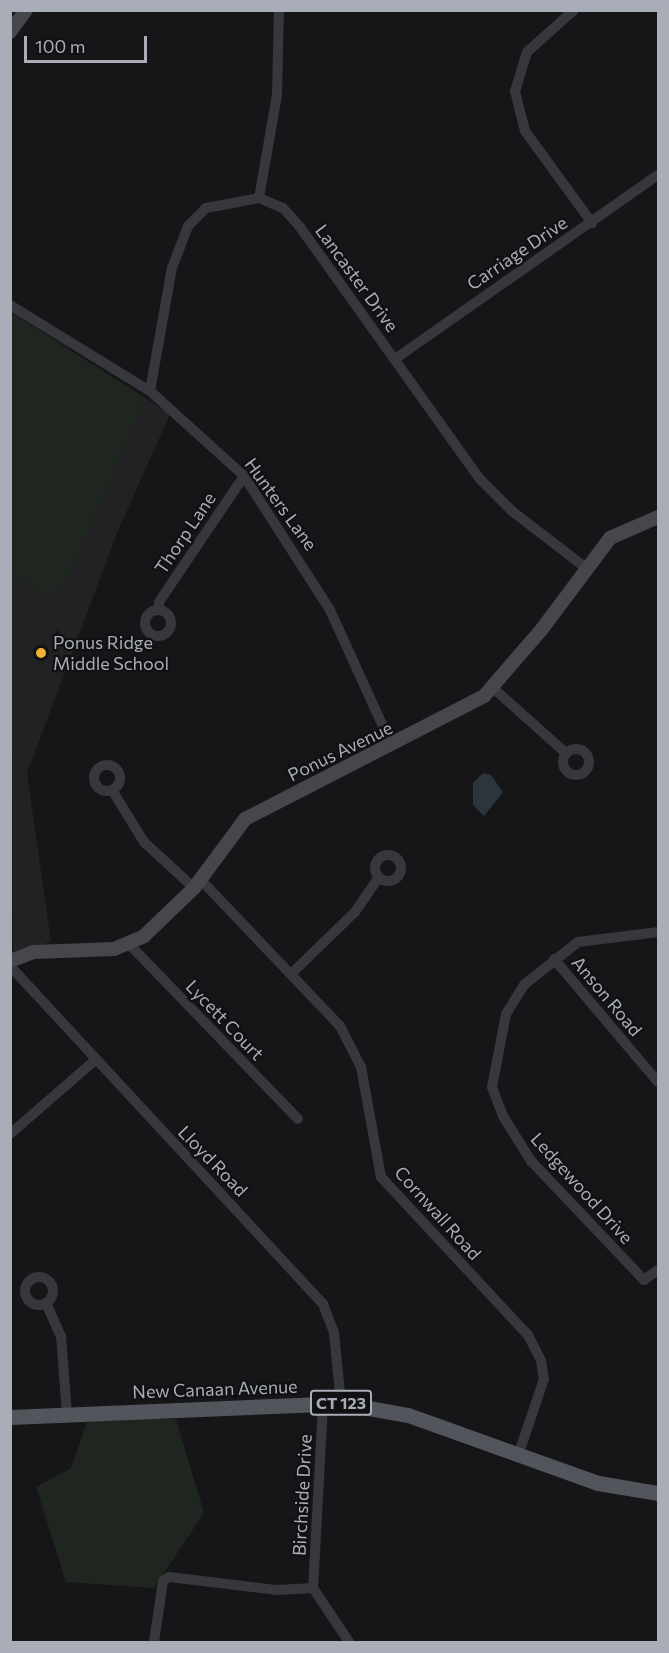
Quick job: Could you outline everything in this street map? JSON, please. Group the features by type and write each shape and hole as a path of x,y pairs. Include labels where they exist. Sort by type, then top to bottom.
{"main road":[{"name":"New Canaan Avenue","path":"10,1417 341,1403 408,1416 598,1483 658,1493"}],"street":[{"path":"150,390 172,268 188,226 206,208 259,198 277,95 279,10"},
{"path":"574,10 527,52 515,91 525,131 592,223"},
{"path":"10,32 24,12"},
{"name":"Carriage Drive","path":"395,359 658,175"},
{"name":"Lancaster Drive","path":"259,198 283,208 300,226 480,479 512,511 586,568"},
{"name":"Hunters Lane","path":"10,305 150,390 244,476 330,609 392,746"},
{"name":"Thorp Lane","path":"159,610 159,602 244,476"},
{"name":"Ponus Avenue","path":"10,961 34,952 129,944 161,923 197,884 245,819 476,702 493,688 586,568 619,531 658,517"},
{"path":"493,688 566,753"},
{"name":"Cornwall Road","path":"112,790 144,842 197,884 292,973 352,1045 361,1067 381,1177 528,1335 541,1361 541,1398 518,1456"},
{"path":"292,973 355,912 379,877"},
{"name":"Ledgewood Drive","path":"644,1280 531,1161 503,1116 492,1087 506,1014 525,984 578,942 595,938 658,932"},
{"name":"Lycett Court","path":"129,944 298,1119"},
{"name":"Anson Road","path":"554,959 658,1082"},
{"name":"Lloyd Road","path":"10,966 94,1061 323,1304 334,1333 341,1403"},
{"path":"10,1134 94,1061"},
{"path":"644,1280 658,1270"},
{"path":"644,1280 658,1282"},
{"path":"46,1303 61,1336 67,1414"},
{"name":"Birchside Drive","path":"313,1588 323,1405"},
{"path":"154,1642 162,1581 169,1577 278,1590 313,1588 349,1642"}],"shaded area":[{"name":"Ponus Ridge Middle School","path":"10,311 170,414 117,533 27,773 51,942 13,952"},
{"path":"11,314 146,398 69,576 46,600 11,569"},
{"path":"483,773 491,775 503,792 484,816 473,805 473,783"},
{"path":"88,1419 176,1419 204,1513 154,1588 66,1582 36,1487 71,1468"}],"place":[{"name":"Ponus Ridge Middle School","path":"41,653"}]}
